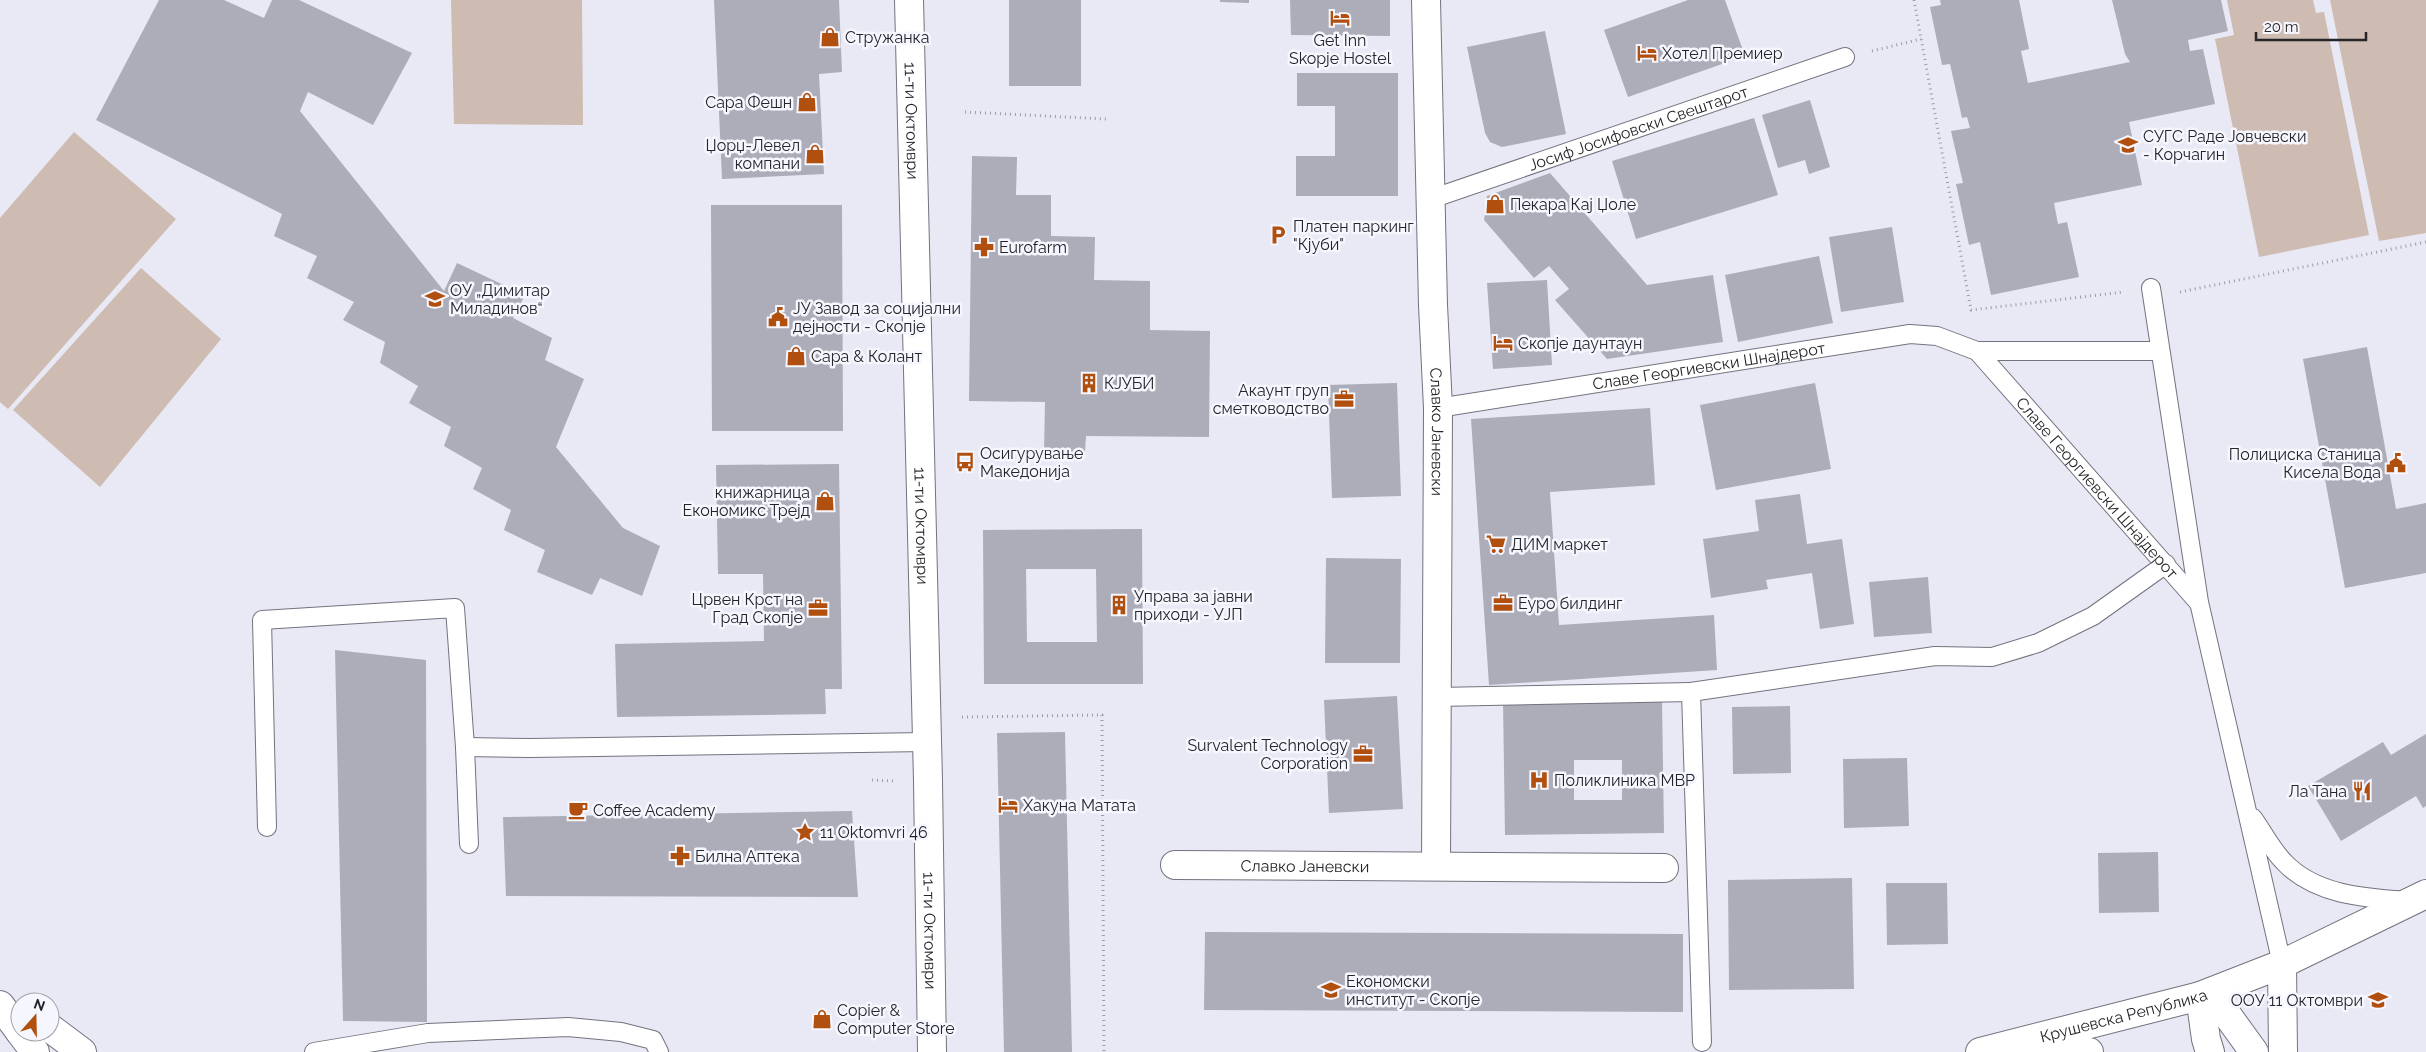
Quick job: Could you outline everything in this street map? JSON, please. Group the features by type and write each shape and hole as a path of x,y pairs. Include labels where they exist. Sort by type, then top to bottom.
{"street":[{"name":"11-ти Октомври","path":"909,0 932,1052"},
{"name":"Славко Јаневски","path":"1426,0 1431,199 1424,305 1438,408 1436,866"},
{"name":"Славко Јаневски","path":"1175,865 1664,868"},
{"name":"Крушевска Република","path":"1988,1050 2200,996 2282,964 2420,898"},
{"path":"2282,964 2283,1052"},
{"path":"0,987 10,996"},
{"path":"2200,996 2206,1039 2210,1052"},
{"path":"2200,996 2228,1016 2254,1052"},
{"path":"0,1005 10,1018"},
{"path":"60,1036 82,1052"},
{"path":"1988,1050 2049,1048 2088,1052"}],"lane":[{"name":"Јосиф Јосифовски Свештарот","path":"1431,199 1845,57"},
{"name":"Славе Георгиевски Шнајдерот","path":"2151,293 2199,602 2282,964"},
{"name":"Славе Георгиевски Шнајдерот","path":"1438,408 1910,334 1938,336 1976,351 2160,351"},
{"name":"Славе Георгиевски Шнајдерот","path":"1976,351 2199,602"},
{"path":"1437,697 1691,692 1935,656 1992,657 2038,643 2093,616 2166,564"},
{"path":"267,827 262,620 455,608 465,746 469,844"},
{"path":"1691,692 1702,1042"},
{"path":"465,746 530,748 926,742"},
{"name":"Славе Георгиевски Шнајдерот","path":"2248,812 2283,862 2304,878 2319,886 2342,893 2377,899 2420,898"},
{"path":"314,1052 428,1033 568,1027 621,1032 653,1040 659,1052"}],"path":[{"path":"1914,0 1971,310 2151,293 2426,242"},
{"path":"1879,49 1921,39"},
{"path":"965,112 1106,119"},
{"path":"962,716 1102,715 1104,1052"}],"shaded area":[{"path":"451,0 582,0 583,125 454,124"},
{"path":"2227,0 2313,0 2316,13 2324,12 2369,235 2259,257 2215,39 2234,35"},
{"path":"2330,0 2426,0 2426,233 2379,241"},
{"path":"74,132 176,219 8,409 0,402 0,218"},
{"path":"141,268 221,339 100,487 13,410"}],"building":[{"name":"ОУ „Димитар Миладинов“","path":"159,0 224,0 264,18 272,0 299,0 412,53 373,125 308,92 300,111 444,291 457,263 525,295 513,318 552,338 545,360 584,379 556,447 623,528 660,546 642,596 600,578 592,595 537,572 545,550 504,530 511,510 473,489 482,468 444,446 451,427 409,403 418,386 380,363 385,342 343,320 354,302 307,278 317,256 274,236 282,214 96,120"},
{"path":"714,0 839,0 842,72 819,74 824,174 722,179"},
{"path":"1009,0 1081,0 1081,86 1009,86"},
{"path":"1220,0 1249,0 1249,3 1220,2"},
{"name":"Get Inn Skopje Hostel","path":"1290,0 1390,0 1390,36 1291,35"},
{"path":"1688,0 1725,0 1745,56 1628,97 1604,30"},
{"path":"1940,0 2019,0 2029,49 2021,51 2028,83 2130,62 2125,54 2112,0 2221,0 2228,31 2188,40 2190,51 2203,49 2215,104 2129,122 2142,185 2054,203 2058,224 2067,222 2079,277 1991,295 1980,242 1969,245 1956,184 1963,183 1951,131 1970,128 1967,117 1962,118 1950,64 1942,65 1930,7 1941,5"},
{"path":"1545,31 1566,134 1502,147 1490,142 1485,133 1467,47"},
{"path":"1297,73 1398,73 1398,196 1296,196 1296,156 1335,156 1335,106 1297,106"},
{"path":"1810,100 1830,167 1809,174 1805,160 1778,168 1762,115"},
{"path":"1754,118 1778,195 1636,239 1612,161"},
{"path":"972,156 1017,157 1016,195 1051,195 1051,236 1095,237 1094,280 1150,281 1150,330 1210,331 1209,437 1086,436 1085,452 1044,452 1045,402 969,401"},
{"path":"1550,173 1647,285 1713,275 1723,342 1607,359 1555,300 1569,289 1549,266 1534,278 1484,220 1487,196"},
{"path":"711,205 842,205 843,431 712,431"},
{"path":"1892,227 1904,302 1841,312 1829,237"},
{"path":"1819,256 1833,323 1738,342 1725,275"},
{"path":"1547,280 1552,365 1493,369 1487,283"},
{"path":"2367,347 2396,509 2426,503 2426,573 2345,588 2303,359"},
{"path":"1397,383 1401,496 1332,498 1328,385"},
{"path":"1815,383 1831,469 1716,490 1700,405"},
{"path":"1650,408 1655,485 1550,492 1559,625 1714,615 1717,670 1489,685 1471,419"},
{"path":"839,464 842,689 825,689 826,714 617,717 615,644 764,641 763,574 718,574 716,465"},
{"path":"1800,494 1807,544 1842,539 1854,624 1820,629 1812,573 1766,580 1768,589 1711,598 1703,539 1759,531 1755,500"},
{"name":"Управа за јавни приходи - УЈП","path":"1142,529 1143,684 984,684 983,530","holes":["1026,569 1096,569 1097,642 1027,642"]},
{"path":"1326,558 1401,559 1400,663 1325,663"},
{"path":"1928,577 1932,633 1874,637 1869,582"},
{"path":"335,650 426,660 427,1022 343,1021"},
{"name":"Survalent Technology Corporation","path":"1397,696 1403,809 1329,813 1324,700"},
{"name":"Поликлиника МВР","path":"1662,700 1664,833 1505,835 1503,701","holes":["1574,760 1622,760 1622,800 1574,800"]},
{"path":"1790,706 1791,773 1733,774 1732,707"},
{"path":"1065,732 1072,1052 1004,1052 997,733"},
{"name":"Ла Тана","path":"2426,734 2426,806 2423,808 2416,796 2341,841 2308,786 2383,742 2391,755"},
{"path":"1907,758 1909,826 1844,828 1843,759"},
{"name":"Билна Аптека","path":"852,811 858,897 506,896 503,817"},
{"path":"2158,852 2159,912 2099,913 2098,853"},
{"path":"1852,878 1854,989 1729,990 1728,880"},
{"path":"1886,883 1947,883 1948,944 1887,945"},
{"path":"1205,932 1683,934 1683,1012 1204,1010"}],"place":[{"name":"Get Inn Skopje Hostel","path":"1340,18"},
{"name":"Стружанка","path":"830,37"},
{"name":"Хотел Премиер","path":"1647,53"},
{"name":"Сара Фешн","path":"807,102"},
{"name":"СУГС Раде Јовчевски - Корчагин","path":"2128,145"},
{"name":"Џорџ-Левел компани","path":"815,154"},
{"name":"Пекара Кај Џоле","path":"1495,204"},
{"name":"Платен паркинг \"Кјуби\"","path":"1278,235"},
{"name":"Eurofarm","path":"984,247"},
{"name":"ОУ „Димитар Миладинов“","path":"435,299"},
{"name":"ЈУ Завод за социјални дејности - Скопје","path":"778,317"},
{"name":"Скопје даунтаун","path":"1503,343"},
{"name":"Сара & Колант","path":"796,356"},
{"name":"КЈУБИ","path":"1089,383"},
{"name":"Акаунт груп сметководство","path":"1344,399"},
{"name":"Осигурување Македонија","path":"965,462"},
{"name":"Полициска Станица Кисела Вода","path":"2396,463"},
{"name":"книжарница Економикс Трејд","path":"825,501"},
{"name":"ДИМ маркет","path":"1496,544"},
{"name":"Еуро билдинг","path":"1503,603"},
{"name":"Управа за јавни приходи - УЈП","path":"1119,605"},
{"name":"Црвен Крст на Град Скопје","path":"818,608"},
{"name":"Survalent Technology Corporation","path":"1363,754"},
{"name":"Поликлиника МВР","path":"1539,780"},
{"name":"Ла Тана","path":"2362,791"},
{"name":"Хакуна Матата","path":"1008,805"},
{"name":"Coffee Academy","path":"578,810"},
{"name":"11 Oktomvri 46","path":"805,832"},
{"name":"Билна Аптека","path":"680,856"},
{"name":"Економски институт - Скопје","path":"1331,990"},
{"name":"ООУ 11 Октомври","path":"2378,1000"},
{"name":"Copier & Computer Store","path":"822,1019"}]}
